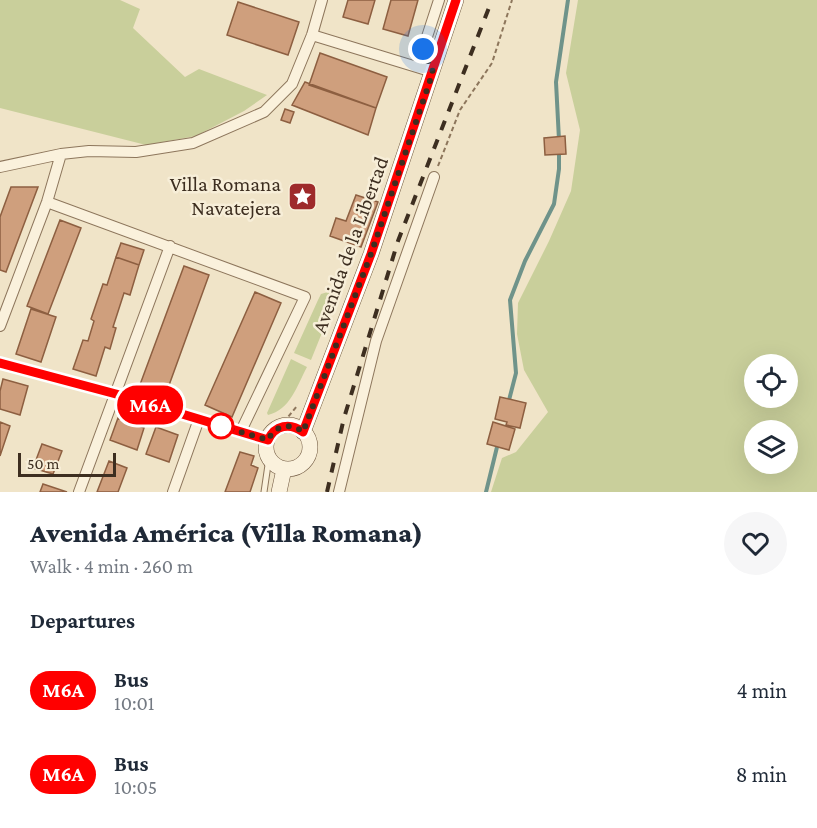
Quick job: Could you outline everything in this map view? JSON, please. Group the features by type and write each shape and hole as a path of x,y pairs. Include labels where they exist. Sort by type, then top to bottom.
{"main road":[{"name":"Avenida de la Libertad","path":"303,432 371,254 456,0"},
{"path":"285,426 298,428 303,432 309,443 308,456 298,467 284,469 278,467 269,458 266,447 274,431 285,426"},
{"path":"279,492 284,469"}],"street":[{"path":"0,167 61,154 89,151 136,152 193,142 264,112 292,84 312,35 322,0"},
{"path":"433,72 423,49 439,0"},
{"path":"312,35 433,72"},
{"path":"0,326 47,202 61,154"},
{"path":"339,492 376,341 434,177"},
{"path":"47,202 305,297 241,431"},
{"path":"79,492 170,246"},
{"path":"0,363 116,394 268,440"},
{"path":"173,492 199,419"}],"lane":[{"path":"264,492 269,458"}],"path":[{"path":"434,177 460,110 492,63 512,0"}],"green space":[{"path":"0,0 120,0 140,9 133,28 185,77 199,69 267,95 244,111 196,136 146,145 0,108"},
{"path":"578,0 817,0 817,492 491,492 502,458 516,452 548,412 524,370 517,334 518,303 571,191 580,130 566,73"},
{"path":"328,292 334,297 334,303 311,360 294,353 321,294"},
{"path":"291,359 307,367 287,403 268,415 267,413"}],"building":[{"path":"348,0 375,0 368,24 343,17"},
{"path":"391,0 418,0 408,36 383,29"},
{"path":"238,2 299,22 288,55 227,35"},
{"path":"320,53 387,77 376,108 309,85"},
{"path":"305,82 376,108 368,135 292,105"},
{"path":"285,109 294,112 290,123 281,120"},
{"path":"565,136 566,154 545,155 544,138"},
{"path":"11,187 38,187 6,272 0,270 0,217"},
{"path":"356,195 378,202 361,247 330,236 336,218 346,221"},
{"path":"60,220 81,228 48,314 27,306"},
{"path":"121,243 144,250 139,265 116,257"},
{"path":"116,257 139,265 130,295 124,293 113,327 116,328 110,349 105,347 96,376 73,369 83,340 88,341 94,321 91,319 103,284 107,285"},
{"path":"184,266 209,275 164,399 138,390"},
{"path":"255,292 281,303 232,417 205,405"},
{"path":"31,309 56,317 41,362 16,354"},
{"path":"3,379 28,386 20,415 0,409"},
{"path":"500,397 526,403 520,428 506,425 507,422 495,419"},
{"path":"118,418 144,428 137,450 110,440"},
{"path":"0,422 10,426 0,456"},
{"path":"493,422 515,429 509,450 487,444"},
{"path":"156,427 178,435 169,462 146,454"},
{"path":"42,444 62,451 53,474 33,468"},
{"path":"240,452 254,456 251,465 258,468 250,492 225,492"},
{"path":"109,461 127,468 118,492 97,492"},
{"path":"43,484 67,492 40,492"}],"waterway":[{"path":"559,140 556,82 568,0"},
{"path":"508,404 516,373 510,300 525,261 554,204 559,150"},
{"path":"486,492 498,443"}],"railway":[{"path":"327,492 344,418 398,241 492,0"}],"bus line":[{"name":"M6A","path":"0,363 116,394 268,440 274,431 285,426 298,428 303,432 371,254 456,0"}],"place":[{"name":"Villa Romana Navatejera","path":"302,196"}],"route":[{"path":"221,426 268,440 274,431 285,426 298,428 303,432 371,254 433,72 423,49"}]}
